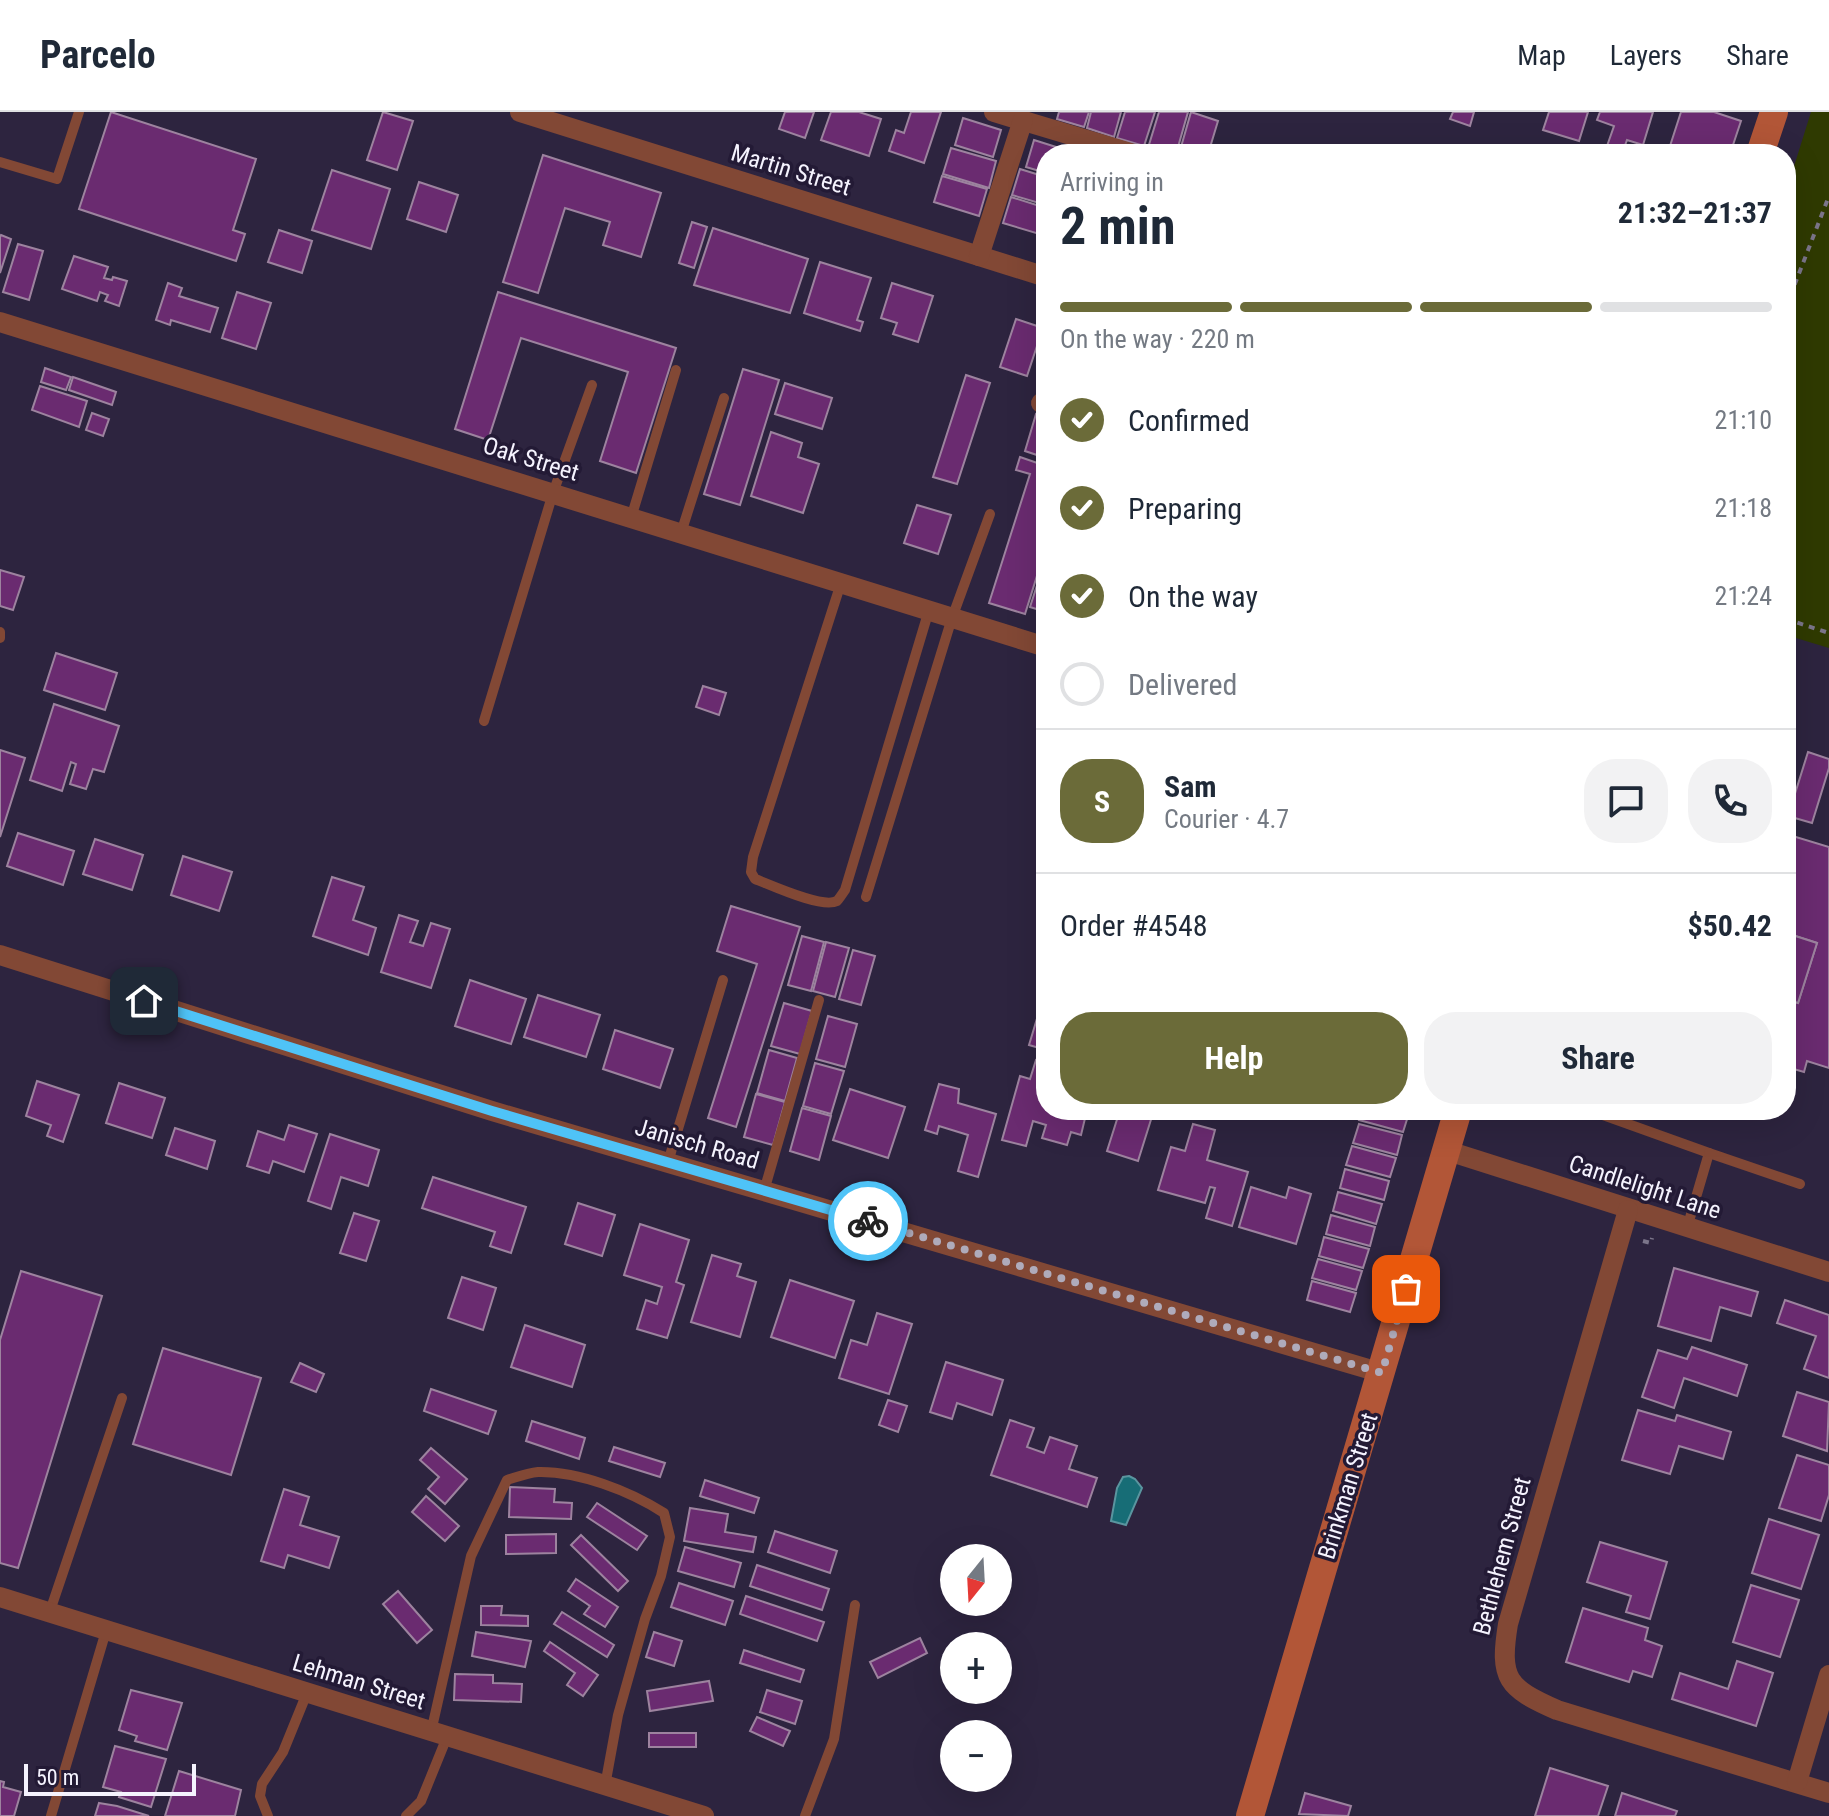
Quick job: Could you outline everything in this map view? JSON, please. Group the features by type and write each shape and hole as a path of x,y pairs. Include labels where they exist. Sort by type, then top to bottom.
{"street":[{"path":"994,112 1101,144"},
{"path":"1763,144 1774,112"},
{"name":"Martin Street","path":"527,113 1036,274"},
{"path":"979,256 1023,120"},
{"name":"Oak Street","path":"0,322 1036,644"},
{"name":"Janisch Road","path":"0,955 492,1111 1382,1373"},
{"name":"Brinkman Street","path":"1250,1816 1455,1120"},
{"name":"Candlelight Lane","path":"1445,1150 1829,1272"},
{"name":"Bethlehem Street","path":"1628,1210 1508,1624 1503,1654 1507,1676 1525,1696 1557,1710 1829,1793"},
{"name":"Lehman Street","path":"0,1597 704,1816"},
{"path":"1797,1782 1829,1675"}],"lane":[{"path":"0,162 57,179 79,112"},
{"path":"631,518 676,370"},
{"path":"484,721 553,493 592,385"},
{"path":"681,533 724,398"},
{"path":"866,897 952,618 990,514"},
{"path":"841,583 753,857 751,872 755,879 799,896 827,903 838,900 845,890 929,610"},
{"path":"668,1162 723,980"},
{"path":"764,1191 819,1000"},
{"path":"1617,1120 1800,1184"},
{"path":"1687,1228 1709,1153"},
{"path":"49,1614 122,1398"},
{"path":"406,1816 421,1801 439,1734 471,1556 507,1480 534,1472 559,1473 638,1496 664,1513 670,1537 618,1715 605,1786"},
{"path":"805,1816 834,1739 855,1605"},
{"path":"51,1816 106,1631"},
{"path":"268,1816 260,1796 262,1784 283,1752 307,1693"}],"path":[{"path":"1796,281 1829,196"},
{"path":"1796,622 1829,633"},
{"path":"1643,1241 1651,1243 1652,1238"}],"shaded area":[{"path":"1811,112 1829,112 1829,648 1796,638 1796,160"},
{"path":"1129,1476 1142,1488 1126,1525 1111,1521 1117,1488 1123,1477"}],"building":[{"path":"111,112 256,159 233,230 245,234 236,261 79,209"},
{"path":"383,112 413,121 397,170 367,160"},
{"path":"785,112 814,112 805,138 779,129"},
{"path":"831,112 859,112 881,119 869,156 821,140"},
{"path":"911,112 941,112 924,163 889,151 896,130 904,133"},
{"path":"1059,112 1089,112 1084,127 1057,119"},
{"path":"1091,112 1121,112 1114,137 1087,128"},
{"path":"1125,112 1155,112 1145,144 1117,138"},
{"path":"1159,112 1188,112 1179,144 1149,144"},
{"path":"1191,112 1218,121 1211,144 1182,144"},
{"path":"1453,112 1474,112 1470,126 1450,119"},
{"path":"1549,112 1588,112 1579,141 1543,130"},
{"path":"1600,112 1653,112 1643,144 1627,140 1626,144 1608,144 1614,126 1597,120"},
{"path":"1681,112 1714,112 1741,121 1733,144 1671,144"},
{"path":"963,118 1001,130 993,157 955,145"},
{"path":"1034,140 1047,144 1036,144 1036,170 1026,167"},
{"path":"951,148 996,161 989,188 943,174"},
{"path":"543,155 661,193 641,257 603,245 610,222 565,208 538,293 503,282"},
{"path":"1020,169 1036,174 1036,202 1012,195"},
{"path":"332,170 390,189 371,249 312,230"},
{"path":"942,176 987,189 979,216 934,202"},
{"path":"419,182 458,195 446,232 407,219"},
{"path":"1011,197 1036,205 1036,233 1003,223"},
{"path":"692,222 707,227 694,268 679,263"},
{"path":"713,228 808,259 790,313 694,285"},
{"path":"279,230 312,241 302,273 268,262"},
{"path":"0,237 11,239 0,273"},
{"path":"18,244 43,251 29,300 3,292"},
{"path":"74,256 108,267 104,278 127,281 119,306 105,301 108,295 100,292 97,301 62,289"},
{"path":"820,262 871,278 857,320 863,322 860,331 804,313"},
{"path":"168,283 182,288 179,296 218,308 210,332 171,320 170,325 156,320"},
{"path":"892,283 933,296 918,342 893,334 897,323 881,318"},
{"path":"237,292 271,303 256,349 222,338"},
{"path":"498,292 676,348 636,473 600,461 628,372 521,338 488,440 455,429"},
{"path":"1016,319 1036,326 1036,349 1027,376 1000,367"},
{"path":"45,368 71,377 66,390 41,382"},
{"path":"743,369 779,380 740,505 704,494"},
{"path":"966,375 990,383 957,484 933,477"},
{"path":"73,377 116,392 112,405 69,390"},
{"path":"785,383 832,398 822,429 775,414"},
{"path":"40,386 87,401 79,427 32,410"},
{"path":"92,413 109,419 103,436 86,430"},
{"path":"1036,414 1036,455 1025,451"},
{"path":"771,432 802,443 798,457 819,464 803,513 751,496"},
{"path":"1020,457 1036,463 1036,579 1025,614 989,603 1030,474 1016,470"},
{"path":"917,505 951,515 938,554 904,543"},
{"path":"0,570 24,577 13,610 0,606"},
{"path":"1036,588 1036,609 1030,607"},
{"path":"56,653 117,673 105,710 44,690"},
{"path":"703,686 726,693 719,715 696,707"},
{"path":"54,704 119,726 104,772 93,769 86,789 70,784 76,764 71,762 62,791 30,780"},
{"path":"0,750 25,758 0,837"},
{"path":"1808,752 1829,759 1812,823 1796,818 1796,790"},
{"path":"18,833 74,851 63,885 7,866"},
{"path":"1796,837 1829,847 1829,1068 1807,1061 1804,1072 1796,1070 1796,1002 1817,943 1796,936"},
{"path":"95,839 143,855 132,890 83,874"},
{"path":"183,856 232,872 219,911 171,895"},
{"path":"332,877 364,887 353,920 376,928 368,955 313,936"},
{"path":"731,906 800,927 736,1127 708,1118 757,964 717,951"},
{"path":"399,915 418,921 410,942 423,946 431,923 450,929 431,988 381,972"},
{"path":"802,936 824,942 811,991 788,985"},
{"path":"1796,936 1817,943 1796,1002"},
{"path":"826,942 849,948 835,997 813,991"},
{"path":"853,950 875,956 861,1005 839,999"},
{"path":"470,980 526,999 511,1044 455,1026"},
{"path":"538,995 600,1015 586,1057 524,1037"},
{"path":"784,1003 812,1011 800,1054 771,1046"},
{"path":"828,1016 857,1024 845,1067 816,1059"},
{"path":"1036,1022 1036,1047 1029,1045"},
{"path":"615,1030 673,1049 660,1088 603,1069"},
{"path":"769,1050 797,1058 785,1101 757,1093"},
{"path":"1036,1060 1036,1120 1085,1120 1081,1135 1071,1132 1067,1145 1042,1138 1046,1125 1033,1121 1026,1146 1002,1140 1020,1076 1030,1079"},
{"path":"815,1063 844,1071 831,1114 803,1106"},
{"path":"37,1081 79,1095 63,1142 47,1136 51,1125 26,1116"},
{"path":"119,1083 165,1098 152,1138 106,1123"},
{"path":"939,1084 959,1089 958,1103 996,1114 978,1177 958,1171 968,1135 939,1126 937,1134 925,1130"},
{"path":"850,1089 905,1107 888,1158 833,1140"},
{"path":"756,1094 785,1102 773,1145 744,1137"},
{"path":"802,1108 831,1116 819,1160 790,1151"},
{"path":"1117,1120 1151,1120 1138,1161 1107,1151"},
{"path":"1359,1120 1407,1120 1403,1132"},
{"path":"1193,1124 1215,1130 1207,1160 1248,1172 1232,1226 1206,1218 1215,1188 1210,1187 1205,1203 1158,1190 1171,1147 1185,1151"},
{"path":"1359,1124 1402,1135 1397,1155 1353,1143"},
{"path":"289,1125 317,1134 304,1172 273,1161 269,1173 247,1166 258,1131 284,1140"},
{"path":"175,1128 215,1141 207,1169 166,1155"},
{"path":"330,1134 379,1150 368,1186 341,1177 331,1209 308,1201"},
{"path":"1352,1146 1396,1158 1390,1177 1346,1165"},
{"path":"1345,1169 1389,1181 1384,1200 1340,1188"},
{"path":"433,1177 526,1207 511,1253 490,1246 495,1232 422,1208"},
{"path":"1251,1187 1286,1198 1289,1187 1311,1194 1296,1244 1239,1227"},
{"path":"1338,1192 1382,1204 1376,1224 1333,1211"},
{"path":"578,1203 615,1215 602,1256 565,1244"},
{"path":"354,1213 379,1221 366,1261 340,1253"},
{"path":"1331,1215 1375,1227 1370,1246 1326,1234"},
{"path":"640,1224 689,1240 676,1282 684,1285 667,1338 637,1329 646,1300 657,1304 662,1287 624,1275"},
{"path":"1324,1237 1369,1249 1363,1268 1319,1256"},
{"path":"712,1255 741,1264 737,1276 756,1282 740,1337 691,1322"},
{"path":"1318,1259 1362,1271 1356,1290 1312,1278"},
{"path":"1674,1268 1758,1292 1751,1316 1720,1307 1711,1341 1658,1326"},
{"path":"21,1271 102,1296 18,1568 0,1563 0,1340"},
{"path":"462,1277 496,1288 483,1330 448,1318"},
{"path":"790,1280 854,1301 835,1358 771,1337"},
{"path":"1312,1281 1356,1293 1350,1312 1307,1300"},
{"path":"1785,1300 1829,1315 1829,1378 1804,1369 1816,1336 1777,1323"},
{"path":"877,1313 912,1324 889,1394 839,1378 851,1340 867,1345"},
{"path":"525,1325 585,1345 572,1387 511,1367"},
{"path":"1692,1347 1747,1365 1737,1396 1684,1378 1674,1408 1642,1397 1658,1350 1687,1359"},
{"path":"163,1348 261,1378 231,1475 133,1444"},
{"path":"946,1362 1003,1380 992,1415 957,1403 952,1419 930,1412"},
{"path":"300,1363 324,1374 316,1392 291,1382"},
{"path":"431,1389 496,1411 488,1434 424,1411"},
{"path":"1797,1392 1829,1402 1827,1451 1783,1436"},
{"path":"888,1400 907,1406 898,1432 879,1425"},
{"path":"1638,1410 1675,1421 1677,1415 1731,1432 1723,1459 1679,1446 1670,1474 1622,1460"},
{"path":"1010,1420 1034,1428 1027,1447 1044,1453 1050,1437 1077,1446 1069,1469 1097,1478 1087,1507 991,1475"},
{"path":"532,1421 585,1438 579,1459 526,1441"},
{"path":"614,1447 665,1463 660,1477 609,1461"},
{"path":"431,1448 467,1479 445,1504 428,1489 439,1477 420,1460"},
{"path":"1797,1455 1829,1465 1829,1495 1821,1521 1779,1508"},
{"path":"705,1480 759,1498 754,1513 700,1496"},
{"path":"510,1487 555,1489 554,1502 572,1503 571,1519 509,1517"},
{"path":"284,1489 309,1497 300,1525 339,1537 329,1568 288,1555 284,1568 261,1561"},
{"path":"426,1496 459,1526 445,1541 412,1512"},
{"path":"597,1503 647,1536 637,1550 587,1517"},
{"path":"690,1508 728,1514 725,1532 756,1537 753,1552 684,1541"},
{"path":"1769,1519 1819,1535 1801,1589 1752,1573"},
{"path":"775,1531 837,1551 830,1573 768,1552"},
{"path":"556,1534 556,1553 506,1554 506,1535"},
{"path":"581,1535 628,1581 618,1591 571,1545"},
{"path":"1600,1542 1667,1562 1650,1619 1626,1612 1631,1596 1587,1582"},
{"path":"685,1547 741,1563 734,1587 678,1571"},
{"path":"757,1565 829,1589 822,1610 750,1586"},
{"path":"576,1579 618,1607 605,1627 584,1614 590,1606 568,1591"},
{"path":"679,1583 733,1601 725,1625 671,1607"},
{"path":"1751,1585 1799,1600 1780,1657 1733,1642"},
{"path":"398,1591 432,1630 417,1643 383,1604"},
{"path":"746,1596 824,1622 817,1641 740,1614"},
{"path":"481,1606 502,1606 501,1615 528,1616 528,1626 481,1625"},
{"path":"1583,1608 1648,1628 1645,1640 1662,1646 1652,1677 1633,1671 1629,1682 1566,1662"},
{"path":"562,1612 614,1645 607,1657 554,1624"},
{"path":"476,1632 531,1641 525,1667 472,1656"},
{"path":"654,1632 682,1641 674,1666 646,1657"},
{"path":"920,1638 927,1653 878,1678 870,1662"},
{"path":"550,1642 598,1675 583,1696 567,1685 575,1673 544,1651"},
{"path":"744,1650 804,1670 800,1682 740,1663"},
{"path":"1737,1661 1773,1673 1756,1726 1672,1699 1680,1673 1728,1689"},
{"path":"455,1674 493,1675 493,1683 522,1684 521,1702 454,1700"},
{"path":"709,1681 713,1701 650,1711 647,1691"},
{"path":"131,1690 182,1703 167,1750 135,1741 137,1736 119,1730"},
{"path":"767,1690 802,1701 795,1724 760,1712"},
{"path":"757,1717 790,1731 783,1746 750,1731"},
{"path":"649,1733 696,1733 696,1747 649,1747"},
{"path":"115,1746 166,1759 151,1807 119,1797 121,1792 103,1787"},
{"path":"1550,1768 1608,1786 1598,1816 1535,1816"},
{"path":"179,1771 241,1790 235,1816 165,1816"},
{"path":"0,1781 4,1782 3,1787 21,1792 14,1816 0,1816"},
{"path":"1305,1793 1351,1806 1348,1816 1299,1814"},
{"path":"1622,1793 1677,1811 1675,1816 1615,1816"},
{"path":"99,1803 117,1806 149,1816 95,1816"}],"way so far":[{"path":"868,1221 1382,1373 1406,1289"}],"route":[{"path":"144,1001 492,1111 868,1221"}]}
